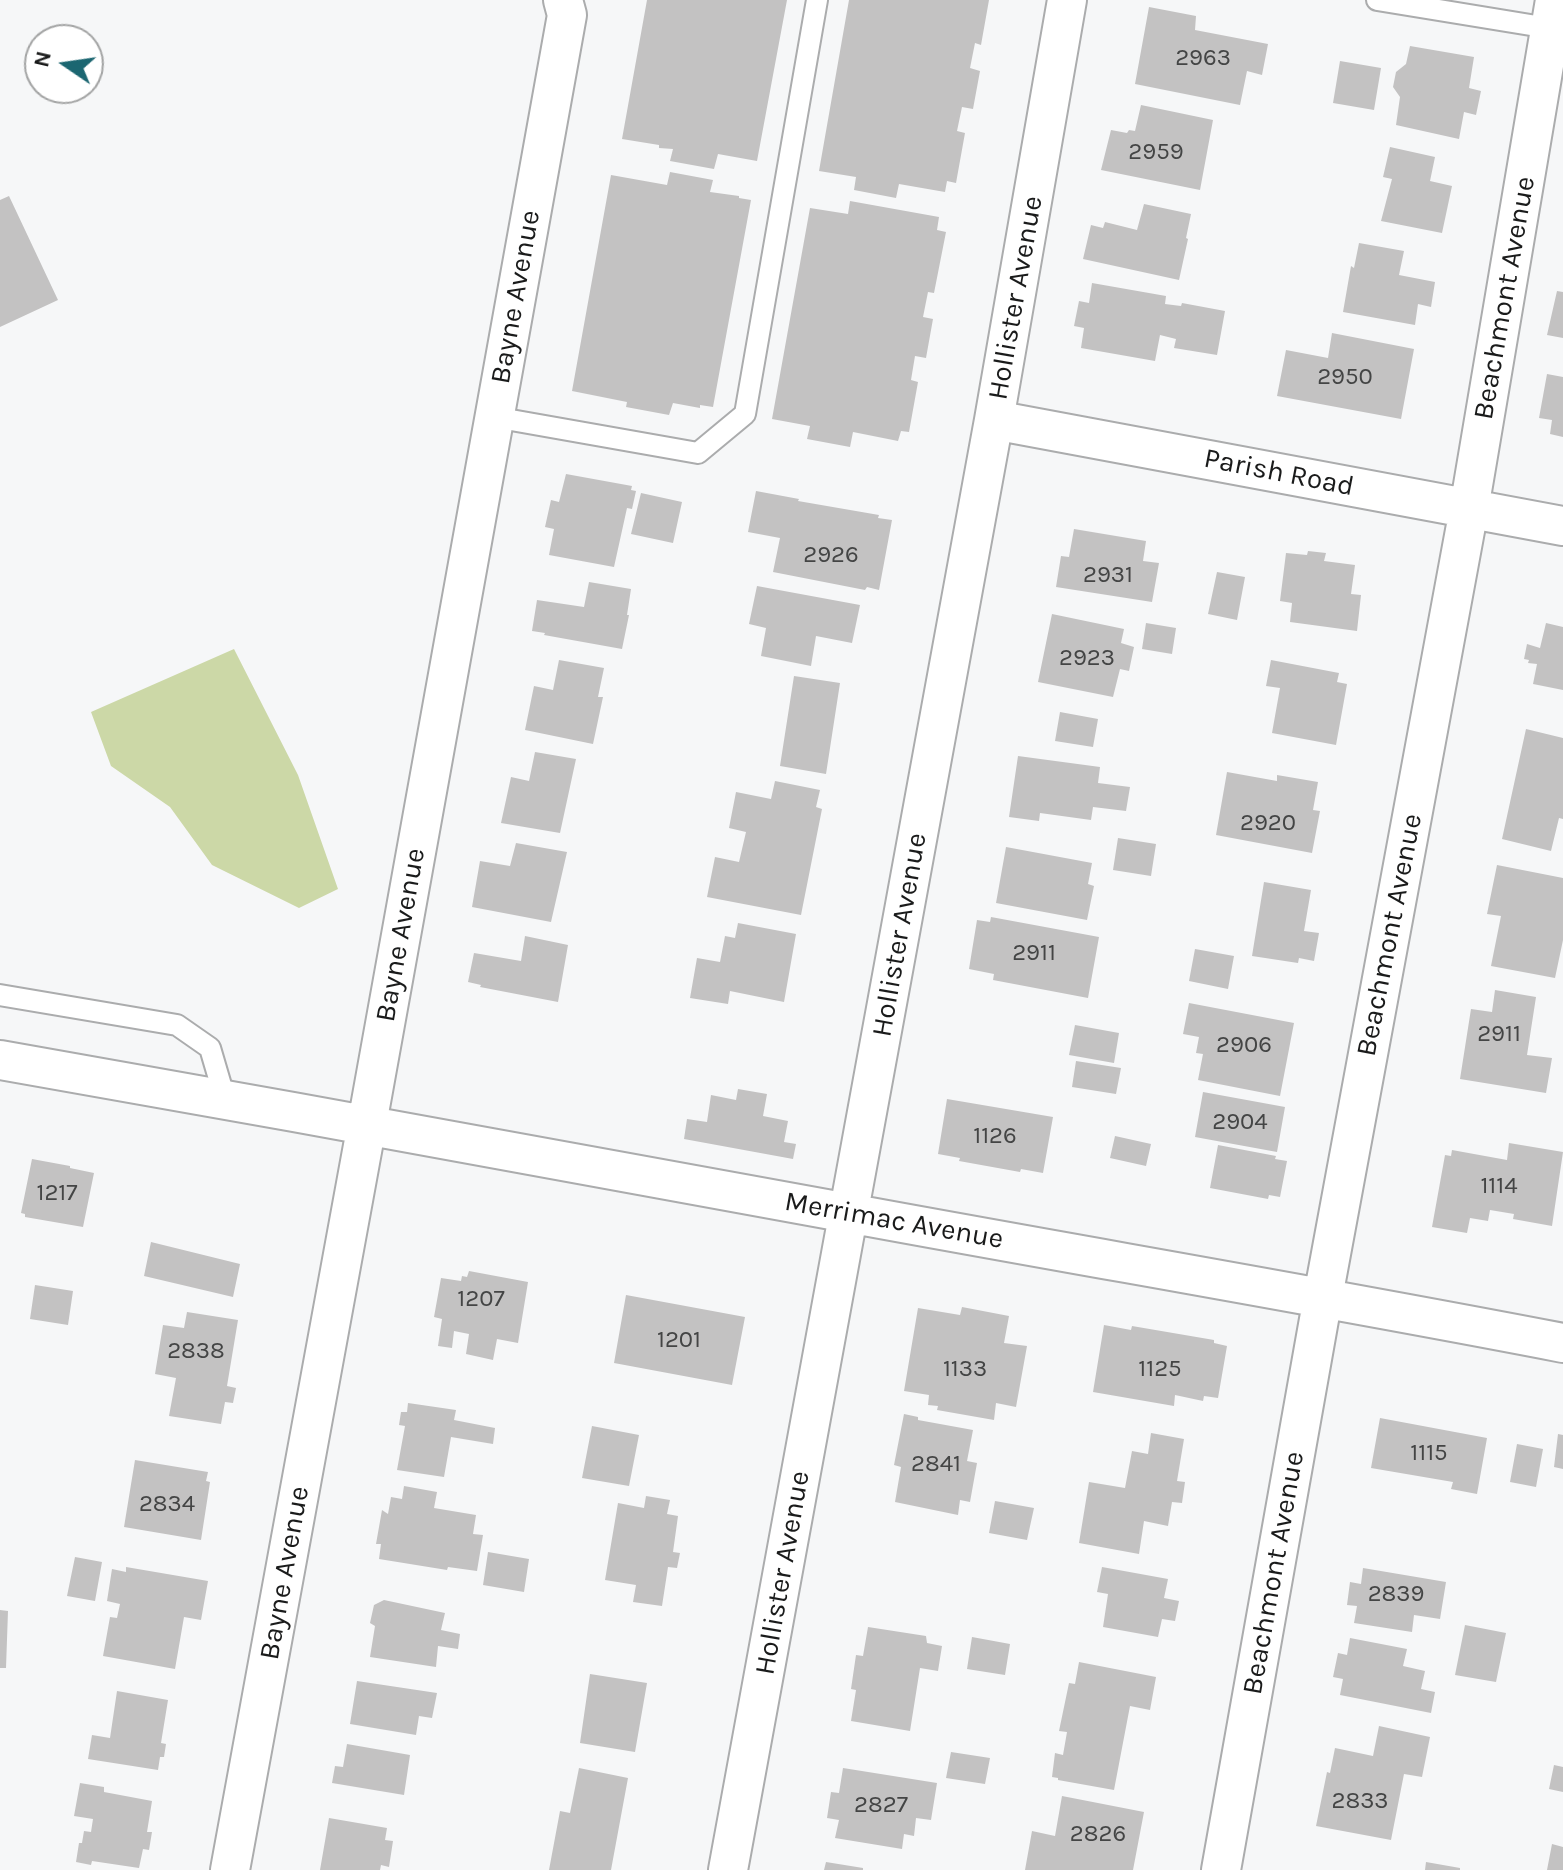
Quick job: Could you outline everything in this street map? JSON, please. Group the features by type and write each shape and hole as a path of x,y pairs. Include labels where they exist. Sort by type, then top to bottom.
{"street":[{"name":"Bayne Avenue","path":"230,1870 567,15 563,0"},
{"name":"Hollister Avenue","path":"728,1870 994,420 1067,0"},
{"name":"Beachmont Avenue","path":"1221,1870 1556,20"},
{"name":"Parish Road","path":"994,420 1563,526"},
{"name":"Merrimac Avenue","path":"0,1060 1323,1297 1563,1343"}],"lane":[{"path":"494,417 698,453 745,414 817,0"},
{"path":"1377,0 1556,20"},
{"path":"0,995 177,1025 210,1048 225,1099"}],"green space":[{"path":"234,649 298,775 338,889 299,908 212,865 170,807 111,766 91,712"}],"building":[{"path":"647,0 787,0 757,161 718,154 714,169 670,161 673,149 622,139"},
{"path":"849,0 989,0 981,45 975,43 970,68 980,71 973,109 962,107 957,131 965,133 956,183 947,181 945,192 899,184 896,198 854,190 856,177 819,171"},
{"path":"1149,7 1196,16 1195,30 1268,44 1262,75 1247,71 1240,105 1135,84"},
{"path":"1410,46 1474,57 1469,88 1481,91 1476,115 1464,112 1459,139 1396,125 1400,97 1393,87 1396,72 1406,64"},
{"path":"1340,61 1381,68 1374,110 1333,103"},
{"path":"1141,105 1213,120 1200,190 1101,170 1111,130 1135,131"},
{"path":"1390,147 1435,157 1430,181 1452,186 1442,233 1381,221 1392,179 1383,177"},
{"path":"670,172 713,180 710,192 751,200 713,407 673,403 669,415 626,407 627,402 572,391 611,175 667,185"},
{"path":"9,196 58,300 0,327 0,200"},
{"path":"850,201 939,217 937,230 946,232 934,293 928,292 923,317 933,319 926,358 915,356 911,380 918,382 909,432 901,431 898,441 853,432 850,447 807,439 810,426 772,419 810,208 848,214"},
{"path":"1144,204 1191,214 1179,280 1083,259 1091,225 1103,228 1105,222 1137,230"},
{"path":"1359,243 1404,251 1399,275 1435,282 1431,307 1418,304 1415,325 1343,312 1351,266 1354,268"},
{"path":"1092,283 1166,296 1165,304 1181,306 1182,303 1225,311 1217,355 1174,348 1176,339 1160,335 1155,361 1081,348 1084,328 1074,326 1079,301 1089,303"},
{"path":"1557,291 1563,292 1563,338 1547,335"},
{"path":"1332,333 1414,349 1401,419 1277,396 1286,350 1328,358"},
{"path":"1547,374 1563,377 1563,437 1550,434 1552,420 1539,418"},
{"path":"566,474 632,486 631,490 636,491 632,509 627,508 614,567 549,555 554,529 545,527 551,500 559,502"},
{"path":"756,491 892,520 879,590 773,572 780,538 748,532"},
{"path":"641,493 682,502 673,543 631,534"},
{"path":"1074,529 1146,541 1143,561 1159,563 1152,602 1056,587 1061,556 1069,557"},
{"path":"1308,551 1326,553 1324,561 1355,565 1351,594 1361,595 1357,631 1290,622 1292,603 1280,601 1286,553 1307,555"},
{"path":"1217,572 1245,577 1237,620 1208,614"},
{"path":"589,582 631,589 622,649 532,631 537,600 584,607"},
{"path":"757,586 860,605 852,643 816,636 811,666 761,656 766,628 749,624"},
{"path":"1052,614 1124,629 1121,643 1134,647 1129,671 1120,669 1113,697 1038,682"},
{"path":"1146,623 1176,628 1172,654 1142,649"},
{"path":"1546,623 1563,627 1563,690 1533,684 1537,664 1524,659 1527,644 1540,648"},
{"path":"559,660 604,668 598,697 603,697 593,744 525,730 534,686 553,690"},
{"path":"1271,660 1339,673 1337,682 1347,684 1336,745 1272,733 1280,688 1266,686"},
{"path":"794,676 840,683 826,774 780,766"},
{"path":"1060,712 1098,719 1093,747 1055,741"},
{"path":"1526,729 1563,738 1563,819 1559,818 1551,851 1502,839"},
{"path":"535,752 576,759 560,833 501,823 511,777 529,781"},
{"path":"1018,756 1100,767 1098,783 1130,787 1126,811 1093,807 1091,820 1040,813 1039,821 1009,817"},
{"path":"1227,772 1277,781 1277,775 1318,782 1313,810 1320,811 1312,853 1216,835"},
{"path":"775,781 820,790 816,807 822,809 801,915 707,897 715,857 739,862 746,832 729,828 736,792 771,799"},
{"path":"1118,838 1156,844 1151,876 1113,870"},
{"path":"516,843 567,852 551,922 472,907 480,861 510,866"},
{"path":"1006,847 1092,863 1088,884 1094,886 1087,920 996,903"},
{"path":"1497,865 1563,878 1563,940 1555,978 1491,966 1501,916 1487,914"},
{"path":"1264,882 1311,890 1304,931 1319,933 1314,961 1299,958 1298,963 1252,956"},
{"path":"991,917 1099,937 1088,998 993,980 994,974 969,969 977,920 990,922"},
{"path":"738,923 796,934 784,1002 730,991 728,1004 690,998 697,958 720,962 725,936 735,938"},
{"path":"525,936 568,945 558,1002 468,982 474,953 521,961"},
{"path":"1195,949 1234,956 1228,989 1189,981"},
{"path":"1495,990 1536,997 1527,1055 1552,1058 1546,1093 1460,1079 1471,1009 1492,1012"},
{"path":"1189,1003 1294,1023 1280,1096 1198,1080 1203,1054 1196,1053 1199,1037 1183,1034"},
{"path":"1075,1025 1119,1033 1114,1063 1069,1055"},
{"path":"1076,1061 1121,1068 1116,1094 1072,1087"},
{"path":"738,1089 767,1094 763,1116 788,1121 784,1142 796,1144 793,1159 684,1139 687,1119 707,1122 711,1095 736,1100"},
{"path":"1203,1092 1285,1107 1277,1152 1195,1137"},
{"path":"947,1099 1053,1117 1043,1173 959,1161 960,1158 938,1154"},
{"path":"1115,1136 1151,1144 1146,1166 1110,1158"},
{"path":"1509,1143 1563,1152 1552,1226 1513,1219 1514,1214 1490,1210 1488,1221 1470,1218 1467,1233 1432,1227 1445,1155 1451,1156 1452,1150 1507,1160"},
{"path":"1218,1145 1287,1161 1280,1197 1269,1195 1268,1199 1210,1188"},
{"path":"32,1159 94,1173 83,1227 25,1217 21,1213"},
{"path":"151,1242 240,1264 233,1297 144,1276"},
{"path":"469,1271 528,1282 518,1343 497,1339 493,1360 466,1354 469,1334 454,1331 452,1348 438,1346 442,1319 434,1317 441,1278 461,1281"},
{"path":"35,1285 73,1291 68,1325 30,1319"},
{"path":"626,1295 745,1317 732,1385 614,1363"},
{"path":"962,1307 1009,1316 1004,1343 1027,1346 1016,1407 996,1403 994,1420 937,1410 938,1406 928,1405 929,1395 904,1391 918,1308 960,1315"},
{"path":"187,1312 238,1320 227,1386 236,1388 233,1403 225,1402 221,1424 169,1416 176,1378 155,1374 163,1325 184,1328"},
{"path":"1104,1325 1131,1330 1132,1326 1214,1340 1214,1343 1227,1346 1218,1398 1204,1396 1203,1401 1175,1395 1174,1406 1093,1392"},
{"path":"408,1403 456,1410 454,1420 495,1428 493,1444 451,1437 444,1477 397,1470 405,1426 399,1425 401,1412 407,1412"},
{"path":"904,1414 918,1417 918,1420 973,1430 967,1461 977,1463 970,1502 960,1500 958,1515 895,1502 901,1467 894,1465"},
{"path":"1380,1418 1487,1438 1477,1494 1451,1489 1453,1482 1371,1468"},
{"path":"592,1426 639,1435 629,1486 582,1478"},
{"path":"1151,1433 1184,1439 1177,1481 1185,1482 1182,1503 1172,1502 1168,1526 1144,1521 1139,1554 1079,1543 1089,1482 1125,1488 1132,1451 1148,1454"},
{"path":"1558,1434 1563,1435 1563,1469 1554,1467"},
{"path":"1517,1444 1543,1449 1536,1487 1510,1482"},
{"path":"135,1460 208,1472 206,1481 210,1482 201,1540 124,1527"},
{"path":"404,1486 437,1492 434,1508 476,1515 473,1534 483,1535 477,1571 448,1567 447,1570 379,1559 381,1544 376,1544 382,1510 388,1514 391,1497 402,1499"},
{"path":"646,1496 670,1500 667,1514 678,1516 673,1552 680,1553 677,1568 668,1567 662,1606 633,1602 636,1585 605,1580 618,1503 644,1508"},
{"path":"995,1501 1034,1508 1027,1540 989,1533"},
{"path":"488,1552 529,1559 524,1592 483,1585"},
{"path":"75,1557 102,1562 95,1601 67,1596"},
{"path":"126,1567 208,1581 201,1620 184,1617 175,1669 103,1656 110,1617 117,1618 120,1604 107,1601 112,1569 126,1572"},
{"path":"1102,1567 1168,1579 1164,1598 1179,1601 1175,1621 1162,1619 1158,1637 1103,1627 1108,1594 1097,1592"},
{"path":"1363,1568 1446,1582 1440,1619 1414,1615 1412,1632 1354,1623 1357,1606 1347,1605 1350,1582 1361,1584"},
{"path":"384,1600 445,1613 441,1630 460,1634 458,1649 438,1646 436,1667 370,1657 375,1626 370,1623 374,1605"},
{"path":"0,1610 8,1611 6,1668 0,1668"},
{"path":"1465,1625 1506,1633 1496,1682 1455,1675"},
{"path":"868,1627 926,1636 927,1643 942,1646 938,1671 920,1668 910,1731 851,1721 856,1690 851,1689 856,1655 863,1656"},
{"path":"972,1637 1010,1644 1005,1675 967,1669"},
{"path":"1350,1638 1407,1649 1403,1666 1425,1671 1421,1689 1435,1692 1431,1713 1340,1695 1343,1679 1333,1677 1338,1653 1347,1655"},
{"path":"1079,1662 1156,1677 1150,1710 1130,1706 1114,1790 1052,1777 1055,1753 1063,1755 1067,1732 1059,1731 1069,1683 1075,1684"},
{"path":"590,1674 647,1683 635,1752 580,1743"},
{"path":"357,1681 437,1693 432,1718 419,1716 416,1735 350,1724"},
{"path":"117,1691 168,1700 161,1743 166,1744 158,1770 88,1759 92,1735 110,1738"},
{"path":"1379,1726 1430,1737 1422,1777 1404,1774 1391,1840 1316,1826 1335,1748 1373,1756"},
{"path":"347,1744 410,1755 404,1795 332,1783 335,1766 343,1767"},
{"path":"951,1752 990,1758 985,1784 946,1778"},
{"path":"1554,1765 1563,1767 1563,1792 1549,1789"},
{"path":"579,1768 628,1778 611,1870 549,1870 560,1811 570,1813"},
{"path":"843,1768 937,1783 931,1820 916,1818 914,1836 904,1834 902,1849 835,1838 839,1820 827,1818 831,1792 839,1793"},
{"path":"80,1783 104,1787 104,1792 152,1801 147,1832 152,1832 149,1850 143,1849 139,1868 92,1861 91,1865 76,1862 79,1843 82,1843 84,1831 91,1832 93,1819 74,1816"},
{"path":"1062,1796 1144,1812 1133,1870 1025,1870 1032,1831 1055,1836"},
{"path":"329,1818 387,1828 385,1840 393,1841 389,1867 381,1865 380,1870 320,1870"},
{"path":"1552,1844 1563,1847 1563,1870 1547,1870"},
{"path":"826,1862 863,1868 863,1870 824,1870"},
{"path":"1426,1862 1460,1868 1460,1870 1425,1870"}]}
